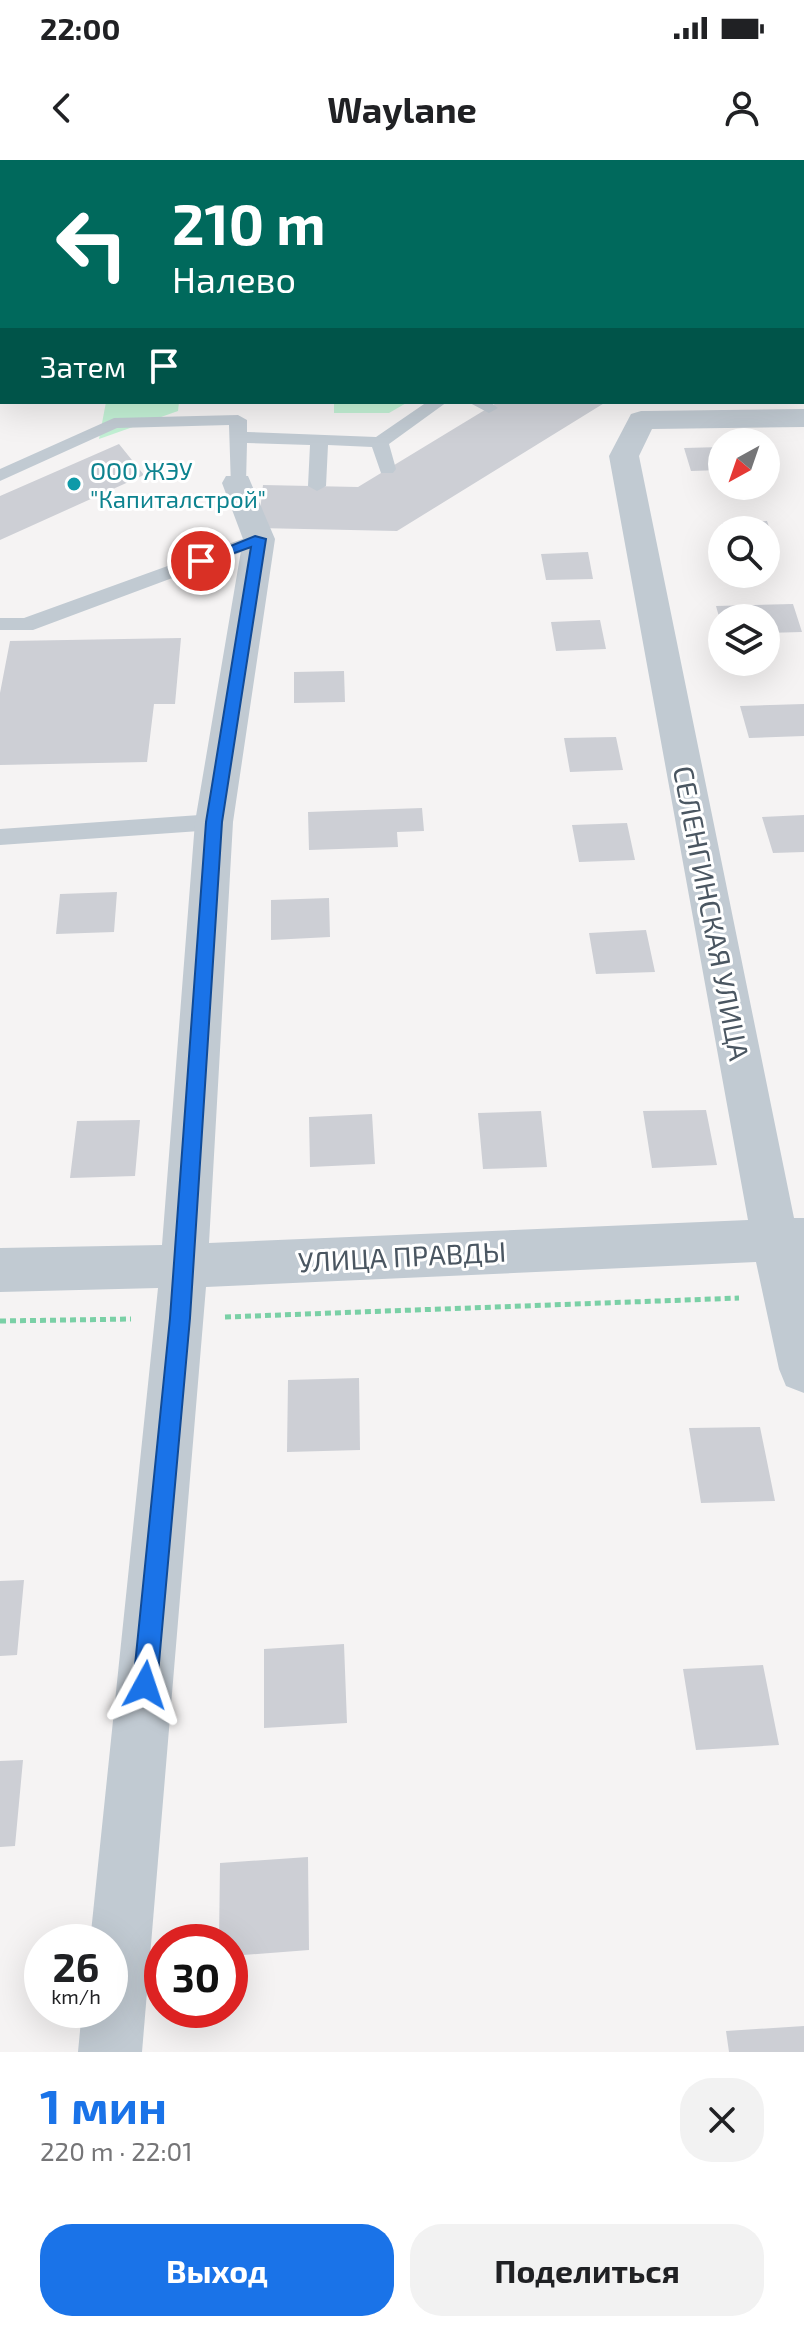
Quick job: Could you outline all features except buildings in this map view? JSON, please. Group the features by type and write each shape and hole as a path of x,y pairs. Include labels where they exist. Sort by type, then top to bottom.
{"street":[{"name":"СЕЛЕНГИНСКАЯ УЛИЦА","path":"804,418 641,420 624,456 790,1239 790,1297 804,1369"},
{"path":"110,2052 181,1292 214,822 259,539 237,483"},
{"name":"УЛИЦА ПРАВДЫ","path":"0,1270 181,1292 790,1239"}],"lane":[{"path":"0,476 114,423 238,420 319,440 380,442 435,404"},
{"path":"237,483 238,420"},
{"path":"317,486 319,440"},
{"path":"380,442 387,469"},
{"path":"0,624 26,625 259,539"},
{"path":"0,837 214,822"}],"path":[{"path":"0,1321 181,1292 790,1297"}],"green space":[{"path":"106,404 179,404 178,411 99,439"},
{"path":"334,404 405,404 389,413 334,413"}],"place":[{"name":"ООО ЖЭУ \"Капиталстрой\"","path":"74,484"}],"route":[{"path":"145,1685 180,1318 214,822 259,539 201,561"}]}
